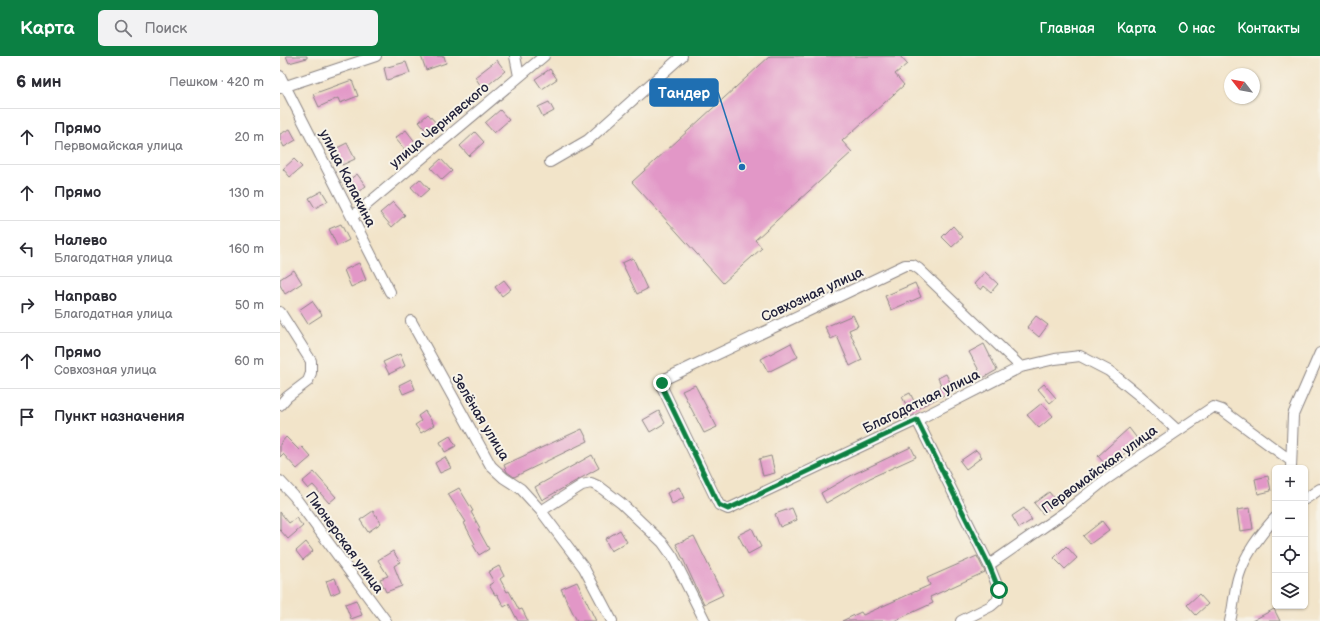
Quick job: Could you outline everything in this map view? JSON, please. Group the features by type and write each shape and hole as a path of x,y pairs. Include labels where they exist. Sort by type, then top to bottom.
{"street":[{"path":"282,83 376,56"},
{"path":"515,56 519,76"},
{"name":"улица Чернявского","path":"352,217 544,56"},
{"path":"550,162 588,140 682,56"},
{"name":"улица Калакина","path":"282,83 390,292"},
{"name":"Совхозная улица","path":"694,454 663,389 662,383 666,379 905,265 913,265 919,270 1016,360 1021,367"},
{"path":"280,312 311,361 311,373 308,381 287,397 280,405"},
{"name":"Зелёная улица","path":"411,320 491,466 504,478 522,489 541,511 584,568 612,621"},
{"path":"1290,464 1293,415 1320,353"},
{"name":"Благодатная улица","path":"694,454 719,505 728,509 917,420 1021,367 1055,359 1080,356 1109,371 1140,396 1177,430"},
{"name":"Первомайская улица","path":"989,565 1065,512 1105,480 1213,407 1222,410 1290,464"},
{"path":"917,420 989,565 999,590 998,600 991,606 961,621"},
{"name":"Пионерская улица","path":"280,481 294,496 386,621"},
{"path":"541,511 582,485 591,483 600,487 620,502 663,543 673,557 705,621"},
{"path":"1308,497 1320,489"},
{"path":"1230,621 1238,576 1246,558 1259,536 1272,521"}],"building":[{"path":"286,56 307,56 307,58 289,63"},
{"path":"421,56 444,56 446,63 426,70"},
{"path":"770,56 900,56 907,64 895,74 904,85 842,141 852,152 755,240 762,248 723,283 632,182"},
{"path":"497,60 505,71 488,85 490,87 484,91 475,77"},
{"path":"406,62 410,73 387,80 384,68"},
{"path":"550,69 557,79 542,89 535,79"},
{"path":"352,80 358,96 340,103 338,98 319,107 313,94"},
{"path":"549,102 554,111 543,117 538,107"},
{"path":"500,110 509,120 494,133 485,123"},
{"path":"428,114 437,124 427,132 419,122"},
{"path":"290,129 296,140 284,147 280,139 280,134"},
{"path":"406,130 416,143 406,151 395,138"},
{"path":"475,132 484,142 469,156 460,146"},
{"path":"347,143 355,159 342,165 335,149"},
{"path":"294,159 302,167 290,177 283,169"},
{"path":"441,159 452,171 442,180 431,168"},
{"path":"357,174 366,186 355,194 346,182"},
{"path":"420,179 429,189 420,197 411,187"},
{"path":"322,191 328,201 315,208 309,198"},
{"path":"393,202 405,215 392,227 380,213"},
{"path":"341,224 349,240 337,246 329,229"},
{"path":"953,226 963,237 952,247 942,237"},
{"path":"633,258 647,289 637,294 622,263"},
{"path":"359,263 366,280 351,287 344,270"},
{"path":"294,270 302,283 285,294 280,285 280,279"},
{"path":"985,272 998,284 991,292 984,286 981,290 974,284"},
{"path":"504,280 511,289 502,296 495,287"},
{"path":"915,283 921,297 891,310 885,296"},
{"path":"312,301 322,315 308,324 299,310"},
{"path":"853,315 858,326 849,330 862,360 850,366 837,336 831,339 825,327"},
{"path":"1036,316 1048,325 1039,337 1027,327"},
{"path":"791,343 798,357 768,372 761,359"},
{"path":"984,344 997,370 983,378 969,352"},
{"path":"400,354 405,366 389,374 383,362"},
{"path":"946,374 954,390 910,412 902,397 910,393 914,401 942,387 938,378"},
{"path":"411,379 415,389 403,394 399,385"},
{"path":"1044,384 1056,398 1050,403 1038,389"},
{"path":"695,385 717,427 704,433 682,391"},
{"path":"1042,403 1053,416 1039,428 1027,415"},
{"path":"425,411 434,425 421,433 415,425 421,421 418,416"},
{"path":"659,411 665,423 650,432 643,420"},
{"path":"1129,428 1139,441 1108,468 1098,456"},
{"path":"582,429 588,441 514,477 507,472 504,465"},
{"path":"450,436 456,446 445,452 440,442"},
{"path":"286,437 299,450 302,447 311,457 297,469 283,454 280,457 280,444"},
{"path":"911,447 916,457 870,478 826,503 821,493 854,474"},
{"path":"976,450 982,457 966,469 960,461"},
{"path":"592,455 599,468 542,500 535,487"},
{"path":"771,456 775,473 763,476 759,459"},
{"path":"445,457 451,468 440,473 435,463"},
{"path":"314,472 336,497 329,503 313,485 308,489 302,482"},
{"path":"1268,476 1271,491 1258,494 1255,479"},
{"path":"679,487 684,498 672,504 667,493"},
{"path":"459,488 473,511 471,512 480,528 478,529 489,549 479,555 464,523 466,522 448,494"},
{"path":"1049,492 1057,502 1043,514 1034,503"},
{"path":"792,508 797,520 780,527 775,514"},
{"path":"1024,508 1032,520 1019,528 1012,516"},
{"path":"1250,508 1253,529 1240,531 1237,510"},
{"path":"373,511 381,523 368,532 360,520"},
{"path":"280,512 289,523 296,518 303,526 288,539 280,530"},
{"path":"1102,521 1109,530 1090,544 1083,536"},
{"path":"752,528 761,547 748,554 738,535"},
{"path":"620,530 627,542 611,551 605,539"},
{"path":"694,536 723,595 704,604 676,544"},
{"path":"306,542 313,551 303,560 296,551"},
{"path":"1066,546 1077,558 1065,569 1054,558"},
{"path":"393,551 400,562 394,566 402,586 386,592 380,579 388,576 378,560"},
{"path":"977,556 985,572 930,597 933,603 894,621 842,621 861,612 863,615 930,585 927,578"},
{"path":"499,566 504,576 500,579 507,592 509,591 519,610 522,609 528,621 518,621 509,604 504,607 497,594 495,595 489,585 494,582 488,572"},
{"path":"335,578 340,591 331,595 326,581"},
{"path":"577,582 596,621 577,621 561,589"},
{"path":"1199,594 1208,604 1196,615 1187,605"},
{"path":"356,600 362,615 351,619 345,604"},
{"path":"1274,609 1280,621 1252,621"}],"place":[{"name":"Тандер","path":"742,167"}],"route":[{"path":"662,383 663,389 719,505 722,508 728,509 917,420 989,565 999,590"}]}
